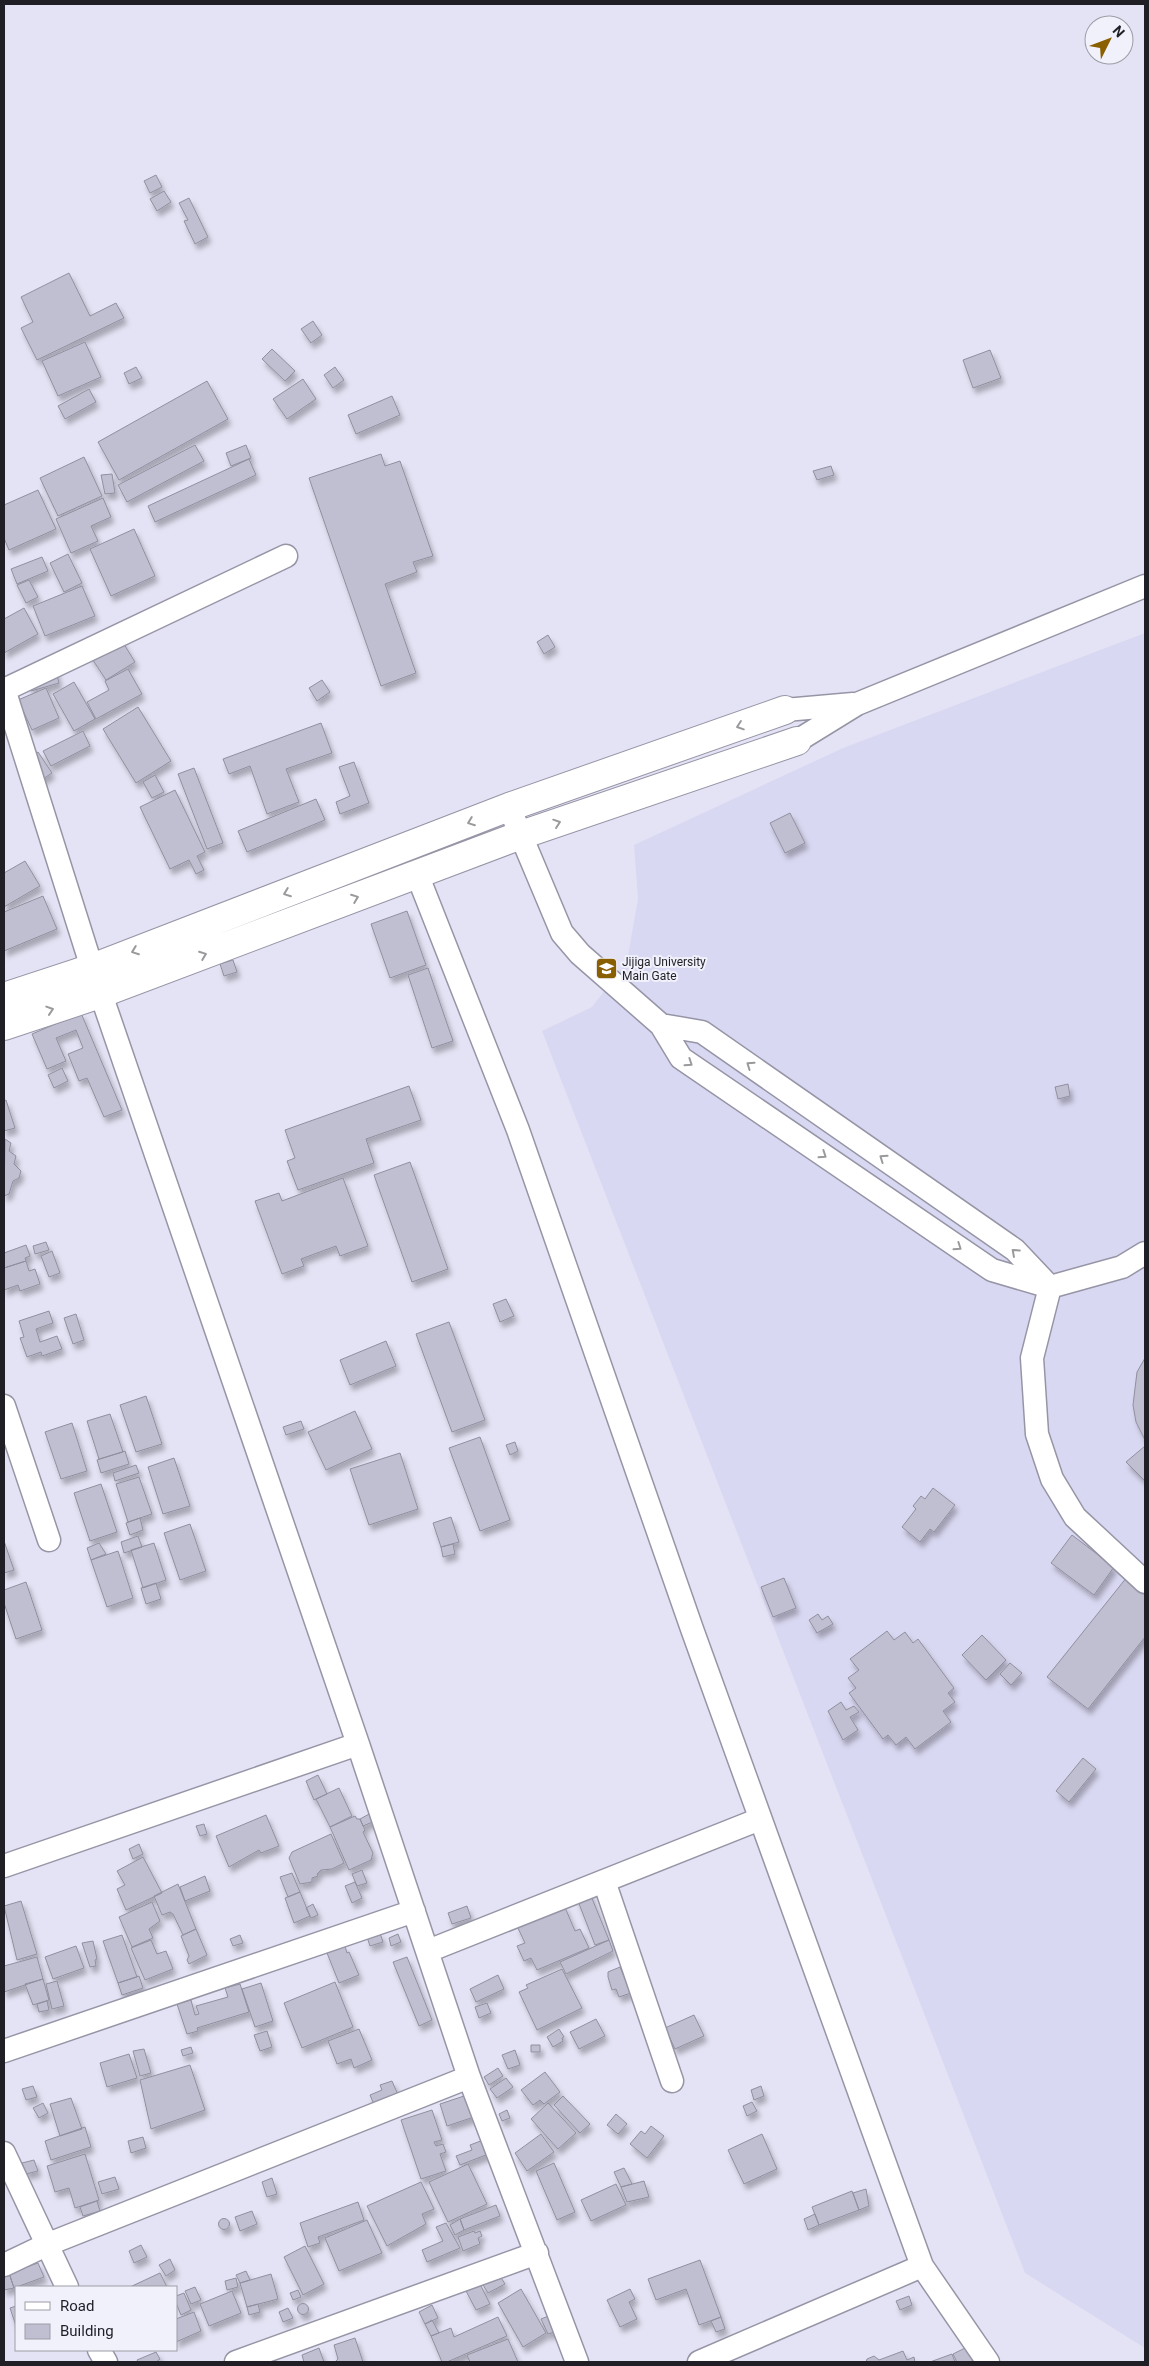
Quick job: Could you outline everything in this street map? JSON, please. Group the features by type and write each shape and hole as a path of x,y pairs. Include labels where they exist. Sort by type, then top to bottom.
{"main road":[{"path":"4,997 92,968 510,807 786,710"},
{"path":"4,1026 100,994 522,836 797,740"}],"street":[{"path":"286,556 4,690 100,994 358,1744 469,2077 577,2362"},
{"path":"797,740 857,704 1145,586"},
{"path":"786,710 857,704"},
{"path":"510,807 562,933 580,954 661,1025 681,1058 992,1270 1050,1287 1122,1267 1145,1253"},
{"path":"418,874 518,1130 688,1620 922,2266 988,2362"},
{"path":"661,1025 702,1032 1015,1250 1050,1287"},
{"path":"1050,1287 1032,1358 1037,1434 1052,1479 1075,1517 1145,1582"},
{"path":"4,1406 49,1540"},
{"path":"4,1866 358,1744"},
{"path":"428,1951 760,1819"},
{"path":"604,1881 672,2081"},
{"path":"4,2052 414,1910"},
{"path":"4,2265 46,2245 469,2077"},
{"path":"4,2153 66,2286"},
{"path":"236,2362 537,2253"},
{"path":"699,2362 922,2266"},
{"path":"100,2351 106,2362"}],"shaded area":[{"path":"1145,633 1145,2348 1025,2273 542,1031 592,1007 627,961 638,899 634,845 843,748"}],"building":[{"path":"156,175 162,187 150,193 144,181"},
{"path":"164,191 171,202 157,211 150,199"},
{"path":"189,198 208,237 195,244 184,221 188,220 179,203"},
{"path":"69,273 90,316 116,303 124,318 37,360 21,328 33,322 21,297"},
{"path":"313,321 322,335 311,343 301,329"},
{"path":"85,342 101,377 58,396 42,361"},
{"path":"272,349 295,371 285,381 262,359"},
{"path":"990,350 1001,378 973,388 963,360"},
{"path":"136,367 142,378 129,384 124,373"},
{"path":"335,367 344,380 333,388 324,375"},
{"path":"303,379 316,399 287,419 273,399"},
{"path":"207,381 228,419 119,480 98,442"},
{"path":"89,389 96,402 65,419 58,406"},
{"path":"392,396 400,415 356,434 348,415"},
{"path":"195,445 204,461 127,502 118,485"},
{"path":"246,445 251,458 231,466 226,453"},
{"path":"381,454 385,466 400,461 433,556 413,562 417,572 385,584 416,673 381,686 309,478"},
{"path":"84,457 102,496 58,516 40,478"},
{"path":"249,459 256,475 155,522 148,506"},
{"path":"831,466 834,475 817,480 813,471"},
{"path":"112,474 115,493 105,494 101,475"},
{"path":"38,490 56,529 9,550 4,538 4,505"},
{"path":"103,498 111,517 91,526 98,541 71,553 56,519"},
{"path":"134,529 155,576 111,596 90,549"},
{"path":"68,554 82,583 64,592 50,563"},
{"path":"42,557 48,571 17,584 11,569"},
{"path":"29,580 38,597 26,603 17,585"},
{"path":"82,586 95,616 45,636 33,606"},
{"path":"24,608 38,634 4,653 4,619"},
{"path":"548,635 555,647 544,654 537,642"},
{"path":"119,636 135,662 106,680 89,654"},
{"path":"55,668 59,683 31,691 27,676"},
{"path":"128,669 142,694 96,719 87,702 109,690 105,681"},
{"path":"322,680 330,692 317,701 309,688"},
{"path":"74,682 95,719 74,731 53,694"},
{"path":"46,688 59,718 32,730 18,700"},
{"path":"138,707 171,761 136,783 103,729"},
{"path":"321,723 332,753 286,769 299,802 267,814 250,766 229,774 223,759"},
{"path":"83,731 90,746 51,766 43,751"},
{"path":"38,752 52,773 37,783 23,762"},
{"path":"354,762 369,803 340,814 336,802 350,796 339,767"},
{"path":"194,768 223,843 207,849 178,774"},
{"path":"155,775 164,792 152,798 143,782"},
{"path":"175,790 205,852 197,856 204,870 196,874 189,860 170,869 140,807"},
{"path":"316,799 325,820 247,852 238,831"},
{"path":"790,813 805,843 785,853 770,823"},
{"path":"25,861 40,886 4,907 4,873"},
{"path":"43,896 57,929 4,951 4,912"},
{"path":"407,911 426,965 390,978 371,924"},
{"path":"233,960 237,972 224,976 220,964"},
{"path":"428,968 453,1041 432,1048 408,975"},
{"path":"81,1013 122,1110 104,1117 87,1078 79,1081 68,1054 83,1048 76,1030 56,1038 66,1061 47,1069 32,1034"},
{"path":"62,1068 68,1081 54,1088 48,1075"},
{"path":"1068,1084 1070,1096 1058,1099 1055,1087"},
{"path":"409,1086 421,1120 366,1139 374,1163 298,1190 287,1161 295,1158 285,1130"},
{"path":"6,1100 15,1128 4,1131 4,1101"},
{"path":"5,1139 11,1143 9,1151 16,1156 14,1164 21,1171 19,1178 13,1181 9,1194 4,1196"},
{"path":"410,1162 448,1269 412,1282 374,1175"},
{"path":"343,1178 368,1246 340,1256 336,1246 301,1259 304,1266 282,1274 255,1201 279,1193 282,1201"},
{"path":"46,1242 49,1250 35,1254 33,1246"},
{"path":"26,1245 30,1256 25,1258 26,1261 4,1268 4,1253"},
{"path":"52,1251 60,1273 49,1277 41,1256"},
{"path":"26,1261 29,1271 35,1269 40,1284 20,1291 18,1285 4,1290 4,1268"},
{"path":"506,1299 514,1316 500,1322 493,1304"},
{"path":"49,1311 53,1323 36,1329 40,1342 57,1336 62,1349 42,1356 41,1352 27,1357 20,1338 24,1337 19,1321"},
{"path":"76,1314 84,1340 73,1344 64,1318"},
{"path":"449,1322 485,1420 452,1432 416,1334"},
{"path":"386,1341 396,1366 350,1385 340,1360"},
{"path":"1145,1358 1145,1440 1136,1422 1133,1405 1137,1372"},
{"path":"146,1396 162,1444 136,1452 120,1405"},
{"path":"355,1411 372,1449 326,1470 308,1432"},
{"path":"110,1414 123,1452 99,1459 87,1421"},
{"path":"301,1421 304,1429 286,1435 283,1427"},
{"path":"72,1423 87,1471 61,1479 45,1432"},
{"path":"480,1437 510,1520 480,1531 449,1448"},
{"path":"515,1442 518,1451 510,1455 506,1445"},
{"path":"1145,1446 1145,1481 1126,1462"},
{"path":"125,1451 129,1464 101,1473 97,1460"},
{"path":"400,1453 418,1509 369,1525 350,1469"},
{"path":"174,1458 190,1506 163,1514 148,1467"},
{"path":"136,1465 139,1473 115,1481 113,1473"},
{"path":"139,1477 152,1514 128,1522 116,1484"},
{"path":"101,1484 117,1532 90,1541 74,1493"},
{"path":"933,1488 955,1505 934,1532 930,1529 920,1542 902,1527 916,1509 913,1506 921,1496 925,1499"},
{"path":"451,1517 459,1542 441,1547 433,1523"},
{"path":"140,1518 143,1530 130,1535 126,1523"},
{"path":"190,1524 206,1571 180,1580 164,1533"},
{"path":"1072,1535 1114,1567 1094,1595 1051,1563"},
{"path":"138,1536 142,1547 124,1553 121,1542"},
{"path":"4,1541 14,1570 4,1573"},
{"path":"99,1543 106,1554 91,1560 87,1548"},
{"path":"154,1543 166,1580 143,1588 131,1550"},
{"path":"453,1544 455,1554 443,1557 441,1547"},
{"path":"118,1551 133,1598 107,1607 91,1560"},
{"path":"1127,1577 1145,1592 1145,1637 1088,1709 1047,1677"},
{"path":"784,1578 796,1608 773,1617 761,1587"},
{"path":"26,1582 42,1630 16,1639 4,1603 4,1590"},
{"path":"156,1583 161,1599 146,1604 141,1588"},
{"path":"818,1614 822,1620 828,1616 833,1624 817,1633 809,1620"},
{"path":"887,1631 894,1640 905,1632 913,1643 918,1639 954,1688 948,1693 955,1702 943,1711 951,1722 915,1749 906,1737 896,1745 888,1735 883,1739 849,1693 856,1688 848,1678 859,1670 850,1659"},
{"path":"982,1635 1006,1660 986,1680 962,1655"},
{"path":"1010,1663 1022,1673 1011,1685 1000,1674"},
{"path":"841,1702 846,1710 854,1706 859,1712 850,1717 858,1730 843,1740 828,1711"},
{"path":"1083,1758 1096,1769 1069,1802 1056,1791"},
{"path":"318,1775 327,1794 314,1800 306,1781"},
{"path":"339,1788 352,1816 330,1827 316,1799"},
{"path":"371,1813 375,1821 363,1826 360,1819"},
{"path":"266,1815 279,1846 261,1853 259,1850 229,1867 216,1836"},
{"path":"355,1816 357,1819 360,1819 365,1830 363,1832 373,1853 371,1860 349,1870 330,1827"},
{"path":"204,1824 207,1834 200,1836 196,1826"},
{"path":"331,1834 344,1863 332,1869 321,1870 317,1874 318,1876 312,1878 312,1882 300,1884 289,1858 292,1852"},
{"path":"139,1844 143,1854 133,1859 129,1849"},
{"path":"143,1857 162,1893 126,1910 117,1889 125,1885 117,1871"},
{"path":"362,1870 367,1883 357,1886 352,1874"},
{"path":"292,1873 300,1892 288,1897 280,1877"},
{"path":"205,1876 210,1891 185,1901 180,1887"},
{"path":"355,1882 362,1898 352,1903 345,1886"},
{"path":"178,1884 196,1929 183,1935 173,1914 170,1912 162,1915 154,1896"},
{"path":"589,1891 609,1940 595,1945 576,1896"},
{"path":"300,1892 310,1916 294,1923 285,1898"},
{"path":"21,1901 37,1954 17,1960 4,1906"},
{"path":"152,1902 160,1921 149,1929 153,1938 132,1947 119,1917"},
{"path":"313,1904 318,1915 311,1918 306,1908"},
{"path":"564,1905 575,1931 580,1929 589,1948 537,1970 531,1958 524,1961 517,1946 525,1943 517,1926"},
{"path":"467,1906 471,1918 452,1924 448,1913"},
{"path":"196,1929 207,1955 189,1964 187,1960 189,1956 181,1936"},
{"path":"380,1933 383,1942 370,1946 367,1937"},
{"path":"398,1934 401,1942 391,1946 389,1938"},
{"path":"122,1935 137,1977 118,1983 103,1941"},
{"path":"240,1935 243,1943 233,1946 230,1939"},
{"path":"151,1940 157,1954 166,1951 173,1969 145,1980 131,1948"},
{"path":"609,1940 613,1951 566,1974 560,1962"},
{"path":"93,1941 97,1959 95,1960 96,1966 90,1967 82,1943"},
{"path":"76,1946 84,1968 53,1979 45,1957"},
{"path":"345,1946 359,1975 339,1983 327,1953"},
{"path":"37,1957 43,1979 4,1992 4,1966"},
{"path":"407,1957 432,2020 419,2026 393,1962"},
{"path":"620,1967 631,1993 619,1997 616,1989 612,1990 608,1972"},
{"path":"562,1969 582,2008 537,2030 519,1992 528,1988 526,1985"},
{"path":"498,1975 504,1989 476,2002 470,1989"},
{"path":"139,1976 143,1988 122,1995 118,1983"},
{"path":"43,1979 49,2000 33,2005 25,1984"},
{"path":"57,1981 64,2006 52,2009 46,1984"},
{"path":"335,1982 353,2027 302,2048 284,2003"},
{"path":"261,1983 273,2021 255,2027 242,1989"},
{"path":"240,1984 249,2012 197,2028 198,2031 187,2034 177,2004 191,2000 195,2015 199,2014 196,2006 228,1997 225,1988"},
{"path":"47,2001 49,2010 39,2012 37,2004"},
{"path":"487,2003 491,2013 479,2018 475,2007"},
{"path":"694,2015 704,2036 675,2049 665,2028"},
{"path":"596,2019 605,2036 579,2049 570,2032"},
{"path":"359,2029 372,2060 354,2068 351,2059 337,2064 328,2041"},
{"path":"559,2029 564,2037 562,2038 563,2041 553,2047 547,2037"},
{"path":"267,2031 272,2047 260,2051 254,2035"},
{"path":"531,2045 540,2045 540,2052 531,2052"},
{"path":"191,2047 193,2053 183,2056 181,2050"},
{"path":"144,2049 151,2073 140,2076 133,2051"},
{"path":"515,2050 520,2065 508,2069 502,2055"},
{"path":"129,2054 137,2078 107,2087 100,2063"},
{"path":"190,2065 205,2110 151,2129 140,2080"},
{"path":"498,2068 503,2076 489,2085 484,2077"},
{"path":"545,2072 560,2092 544,2104 540,2100 533,2105 521,2090"},
{"path":"506,2078 513,2087 497,2098 490,2089"},
{"path":"392,2081 399,2097 375,2107 370,2095 382,2090 380,2085"},
{"path":"33,2086 37,2097 26,2100 22,2089"},
{"path":"761,2086 764,2096 754,2100 751,2090"},
{"path":"467,2095 474,2117 447,2126 440,2104"},
{"path":"563,2096 590,2124 580,2133 554,2105"},
{"path":"71,2098 82,2129 60,2136 50,2104"},
{"path":"752,2102 757,2111 747,2116 743,2106"},
{"path":"43,2103 48,2113 39,2118 33,2108"},
{"path":"548,2103 576,2133 558,2149 531,2119"},
{"path":"432,2110 442,2140 434,2142 436,2146 443,2144 446,2152 440,2154 446,2171 421,2179 401,2120"},
{"path":"507,2110 510,2118 502,2121 499,2114"},
{"path":"616,2114 627,2124 618,2134 607,2125"},
{"path":"651,2126 664,2136 647,2158 630,2144 641,2131 645,2134"},
{"path":"85,2127 91,2147 51,2160 45,2141"},
{"path":"541,2134 554,2152 527,2171 515,2153"},
{"path":"762,2134 777,2169 744,2184 728,2150"},
{"path":"143,2137 146,2148 131,2153 128,2141"},
{"path":"486,2139 491,2153 460,2165 456,2156 472,2150 470,2145"},
{"path":"85,2154 99,2200 75,2208 69,2188 55,2192 47,2166"},
{"path":"34,2160 38,2171 26,2174 22,2163"},
{"path":"554,2163 575,2212 557,2220 536,2171"},
{"path":"468,2164 487,2204 448,2222 429,2182"},
{"path":"624,2168 632,2184 621,2187 614,2172"},
{"path":"115,2177 119,2189 102,2194 98,2182"},
{"path":"272,2178 277,2194 267,2197 262,2182"},
{"path":"644,2181 649,2197 627,2202 621,2187"},
{"path":"421,2182 434,2209 422,2214 426,2224 387,2246 367,2206"},
{"path":"616,2184 626,2205 591,2221 581,2200"},
{"path":"866,2189 869,2206 859,2210 853,2193"},
{"path":"852,2191 859,2210 819,2225 812,2207"},
{"path":"97,2201 100,2211 83,2216 80,2207"},
{"path":"358,2202 364,2220 318,2237 320,2243 308,2247 300,2223"},
{"path":"496,2205 500,2216 464,2230 460,2219"},
{"path":"252,2211 257,2224 240,2231 235,2217"},
{"path":"815,2214 819,2225 808,2230 804,2219"},
{"path":"222,2219 226,2219 229,2224 228,2228 222,2229 219,2226 219,2222"},
{"path":"460,2219 464,2230 455,2235 450,2225"},
{"path":"367,2220 382,2253 339,2271 325,2238"},
{"path":"446,2223 460,2248 427,2262 422,2250 443,2241 436,2227"},
{"path":"474,2231 475,2233 480,2231 482,2236 478,2238 480,2244 463,2251 458,2237"},
{"path":"141,2245 147,2257 134,2263 129,2251"},
{"path":"305,2246 324,2284 303,2295 284,2257"},
{"path":"170,2259 175,2270 166,2276 159,2265"},
{"path":"700,2260 721,2317 699,2325 686,2289 656,2300 648,2279"},
{"path":"38,2263 44,2277 15,2286 14,2288 9,2273"},
{"path":"246,2271 250,2280 240,2283 236,2275"},
{"path":"9,2273 14,2288 4,2290 4,2275"},
{"path":"160,2273 166,2286 132,2286"},
{"path":"271,2274 278,2299 247,2307 240,2283"},
{"path":"500,2276 505,2284 488,2293 483,2285"},
{"path":"236,2278 238,2287 227,2290 225,2281"},
{"path":"480,2284 490,2304 476,2310 466,2291"},
{"path":"195,2287 201,2300 191,2304 185,2291"},
{"path":"521,2289 546,2333 523,2347 498,2303"},
{"path":"630,2289 635,2299 629,2302 637,2319 620,2327 607,2300"},
{"path":"298,2290 301,2297 293,2300 290,2293"},
{"path":"232,2291 241,2313 209,2326 200,2304"},
{"path":"184,2293 191,2310 181,2315 178,2308 178,2295"},
{"path":"909,2296 912,2305 900,2310 896,2301"},
{"path":"258,2304 260,2312 249,2315 247,2307"},
{"path":"301,2304 305,2304 308,2309 307,2313 301,2314 298,2311 298,2307"},
{"path":"432,2305 438,2318 425,2324 419,2312"},
{"path":"15,2306 15,2323 10,2308"},
{"path":"288,2308 293,2318 283,2322 279,2312"},
{"path":"194,2312 201,2331 178,2341 178,2318"},
{"path":"551,2315 558,2331 548,2334 541,2319"},
{"path":"498,2317 507,2336 447,2362 442,2362 431,2336 451,2328 454,2337"},
{"path":"721,2317 725,2329 716,2332 711,2321"},
{"path":"432,2320 439,2333 431,2336 425,2324"},
{"path":"355,2338 363,2362 335,2362 338,2359 334,2345"},
{"path":"508,2339 518,2362 470,2362 467,2355"},
{"path":"967,2347 975,2362 957,2362 953,2354"},
{"path":"319,2348 324,2362 304,2362 302,2355"},
{"path":"903,2351 907,2360 914,2357 915,2362 866,2362 867,2359 874,2356 879,2360"},
{"path":"156,2352 160,2359 156,2362 138,2362 137,2360"},
{"path":"952,2354 955,2362 930,2362"}],"place":[{"name":"Jijiga University Main Gate","path":"606,969"}]}
